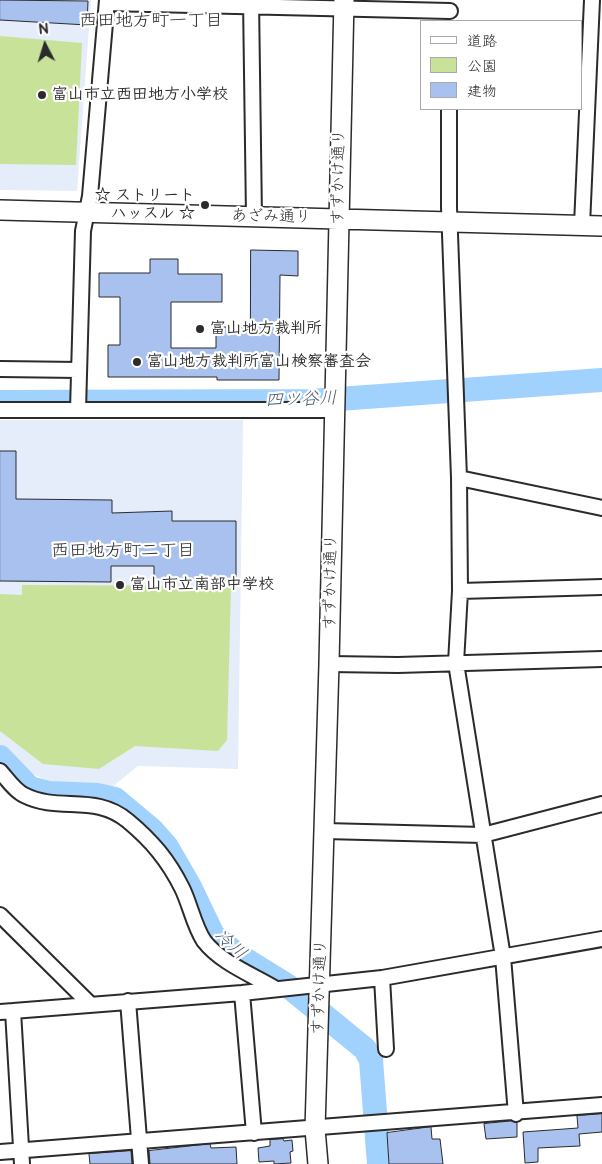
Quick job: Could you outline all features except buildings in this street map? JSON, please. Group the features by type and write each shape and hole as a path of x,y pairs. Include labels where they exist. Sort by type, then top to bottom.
{"street":[{"path":"582,225 592,0"},
{"path":"78,410 83,231 90,196 107,2 343,4 450,11"},
{"path":"252,3 254,217"},
{"name":"すずかけ通り","path":"318,1164 315,1129 325,831 343,4"},
{"path":"450,110 450,222 459,478 460,591 456,663 503,957 516,1114"},
{"name":"あざみ通り","path":"0,210 602,226"},
{"path":"0,369 80,370"},
{"path":"0,410 334,410"},
{"path":"459,478 602,508"},
{"path":"460,591 602,587"},
{"path":"329,664 602,659"},
{"path":"0,771 22,795 41,801 91,804 110,808 127,820 161,852 182,888 204,940 220,956 276,989"},
{"path":"325,831 483,835 602,804"},
{"path":"0,915 91,1004"},
{"path":"22,1157 6,1011 242,993 382,978 602,939"},
{"path":"382,978 386,1049"},
{"path":"242,993 254,1133"},
{"path":"128,1002 141,1164"},
{"path":"0,1152 22,1157 139,1142 516,1114 602,1105"}],"shaded area":[{"name":"富山市立西田地方小学校","path":"0,0 91,0 77,191 0,190"},
{"name":"富山市立南部中学校","path":"0,420 243,420 238,769 138,766 112,787 53,784 29,772 0,750"}],"green space":[{"name":"富山市立西田地方小学校","path":"0,36 82,43 76,165 0,164"},
{"path":"22,585 231,586 227,740 218,751 135,746 99,769 43,764 0,731 0,594 22,595"}],"waterway":[{"name":"四ツ谷川","path":"0,402 311,401 602,380"},
{"name":"冷川","path":"0,757 30,788 49,793 97,795 115,799 152,830 167,847 190,887 213,935 238,955 288,986 365,1049 371,1060 379,1164"}],"place":[{"name":"富山市立西田地方小学校","path":"42,95"},
{"name":"☆ ストリート ハッスル ☆","path":"205,205"},
{"name":"富山地方裁判所","path":"200,329"},
{"name":"富山地方裁判所富山検察審査会","path":"137,362"},
{"name":"富山市立南部中学校","path":"120,585"}],"district":[{"name":"西田地方町一丁目","path":"151,21"},
{"name":"西田地方町二丁目","path":"123,551"}]}
